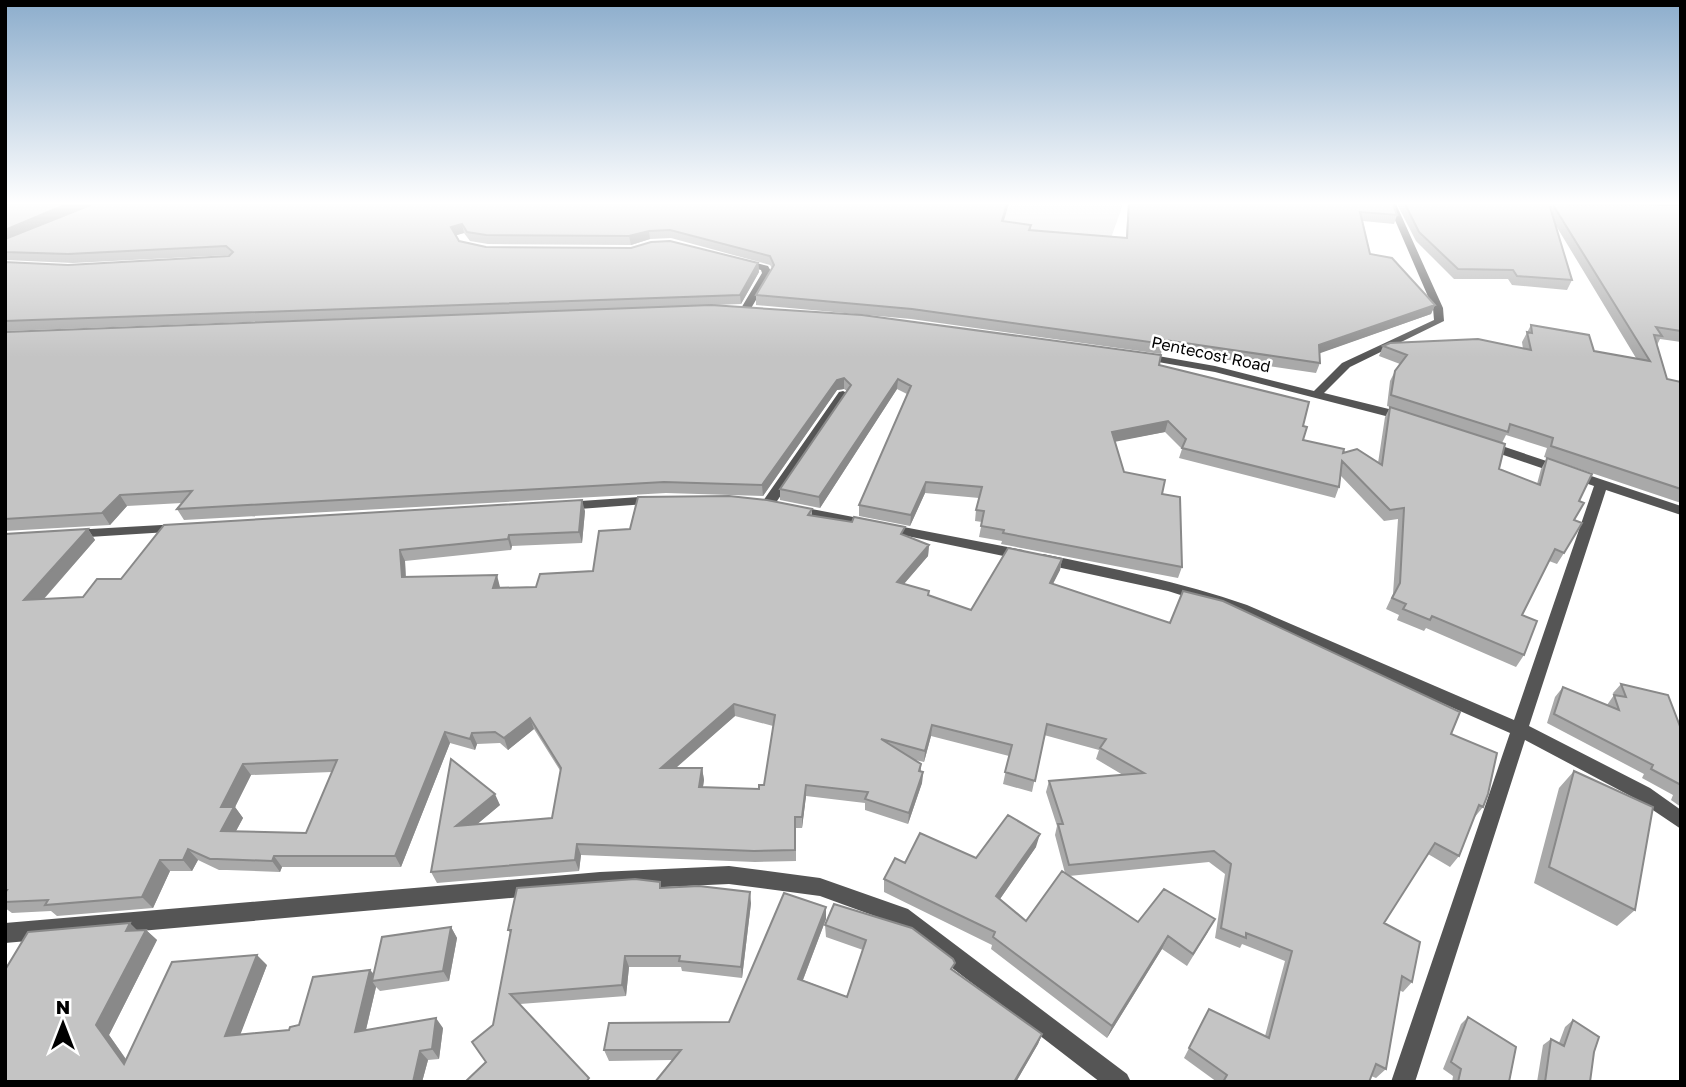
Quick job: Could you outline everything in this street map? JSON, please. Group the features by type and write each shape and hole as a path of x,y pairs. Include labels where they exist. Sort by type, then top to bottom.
{"street":[{"path":"1318,393 1346,365 1439,321 1438,309 1414,255"},
{"path":"725,258 765,268 767,273 745,310"},
{"name":"Pentecost Road","path":"1129,353 1318,393 1420,422"},
{"path":"843,394 762,503 1146,580 1203,595 1519,729 1644,794 1681,821"},
{"path":"1470,439 1681,511"},
{"path":"1403,1082 1601,484"},
{"path":"556,506 666,500"},
{"path":"60,535 198,527"},
{"path":"5,933 600,881 729,875 820,887 901,916 1119,1082"}],"building":[{"path":"725,255 758,263 740,295 5,321 5,262 68,265 229,256"},
{"path":"765,255 1374,255 1392,258 1435,305 1319,345 1320,363 1165,340 1164,344 912,309 756,295 774,265 770,256"},
{"path":"1443,255 1564,255 1572,280 1517,276 1513,270 1458,269"},
{"path":"1584,255 1681,255 1681,331 1656,327 1662,336 1654,335 1667,379 1681,382 1681,489 1551,446 1553,438 1510,424 1508,432 1391,395 1395,371 1407,355 1383,346 1390,343 1478,339 1531,350 1527,332 1532,333 1531,325 1589,335 1594,351 1650,361"},
{"path":"711,305 862,315 1161,355 1159,365 1309,402 1303,426 1307,427 1303,440 1344,449 1343,453 1357,449 1382,465 1390,407 1505,444 1499,469 1540,485 1547,458 1592,474 1579,501 1584,503 1574,520 1582,523 1564,553 1555,549 1522,615 1537,621 1524,655 1432,616 1430,620 1403,609 1406,604 1392,598 1400,583 1404,508 1390,510 1342,461 1339,487 1182,448 1186,439 1168,421 1112,432 1124,472 1165,480 1162,494 1180,497 1182,567 1003,533 1004,530 981,526 984,511 976,510 982,487 926,482 911,515 859,505 911,386 898,379 819,497 780,489 851,385 844,378 837,380 762,485 664,482 177,509 192,491 120,495 102,513 5,519 5,332"},
{"path":"729,496 767,500 812,509 808,515 852,522 854,517 905,527 901,534 929,545 897,582 929,591 928,595 971,610 1008,548 1062,559 1050,583 1170,623 1183,591 1223,601 1460,712 1451,734 1497,753 1488,794 1483,807 1479,805 1459,856 1435,843 1384,923 1420,942 1412,982 1402,976 1386,1069 1376,1064 1369,1082 1223,1082 1227,1075 1189,1048 1209,1009 1269,1038 1292,951 1246,933 1246,938 1221,928 1231,864 1214,851 1069,865 1058,824 1063,824 1049,781 1144,773 1100,748 1106,739 1047,724 1035,781 1005,772 1012,745 932,725 925,751 881,739 921,764 919,771 923,772 909,813 865,799 868,792 806,785 802,817 795,817 795,850 754,851 577,844 575,860 431,872 451,759 495,794 456,826 552,818 561,768 530,718 504,738 495,732 472,733 470,739 445,732 395,856 274,856 272,861 210,859 188,849 183,860 160,860 142,897 45,905 48,900 5,902 5,534 88,529 24,600 83,597 97,579 121,579 164,525 582,500 579,532 509,535 508,539 400,550 402,577 497,575 493,588 536,587 540,574 593,571 599,531 630,529 638,497","holes":["734,704 775,715 764,785 759,785 759,789 699,787 702,768 661,768","337,760 306,833 221,831 234,807 221,807 243,764"]},
{"path":"1621,684 1668,695 1681,729 1681,785 1651,769 1653,765 1554,714 1563,687 1619,710 1614,695 1626,697"},
{"path":"1574,771 1653,807 1635,910 1549,867"},
{"path":"1008,815 1040,834 996,896 1026,921 1062,871 1138,922 1164,889 1215,919 1193,954 1168,936 1112,1026 993,937 995,932 884,879 895,858 905,863 920,833 976,858"},
{"path":"635,879 660,882 660,888 699,886 750,892 741,967 679,961 680,956 625,956 622,985 510,994 589,1078 586,1082 465,1082 486,1062 472,1042 493,1025 517,888"},
{"path":"784,893 826,907 798,979 847,997 866,940 825,925 834,904 912,928 953,959 955,963 951,969 1042,1034 1014,1082 655,1082 681,1050 604,1050 609,1023 729,1022"},
{"path":"130,923 126,931 146,930 96,1025 124,1064 172,962 257,955 225,1036 289,1030 290,1027 299,1025 313,977 370,970 355,1032 436,1018 432,1049 420,1051 413,1082 5,1082 5,970 28,932"},
{"path":"451,927 443,971 372,981 382,937"},
{"path":"1468,1017 1516,1047 1509,1082 1458,1082 1461,1069 1451,1062"},
{"path":"1573,1020 1599,1037 1590,1082 1545,1082 1551,1039 1564,1046"}]}
